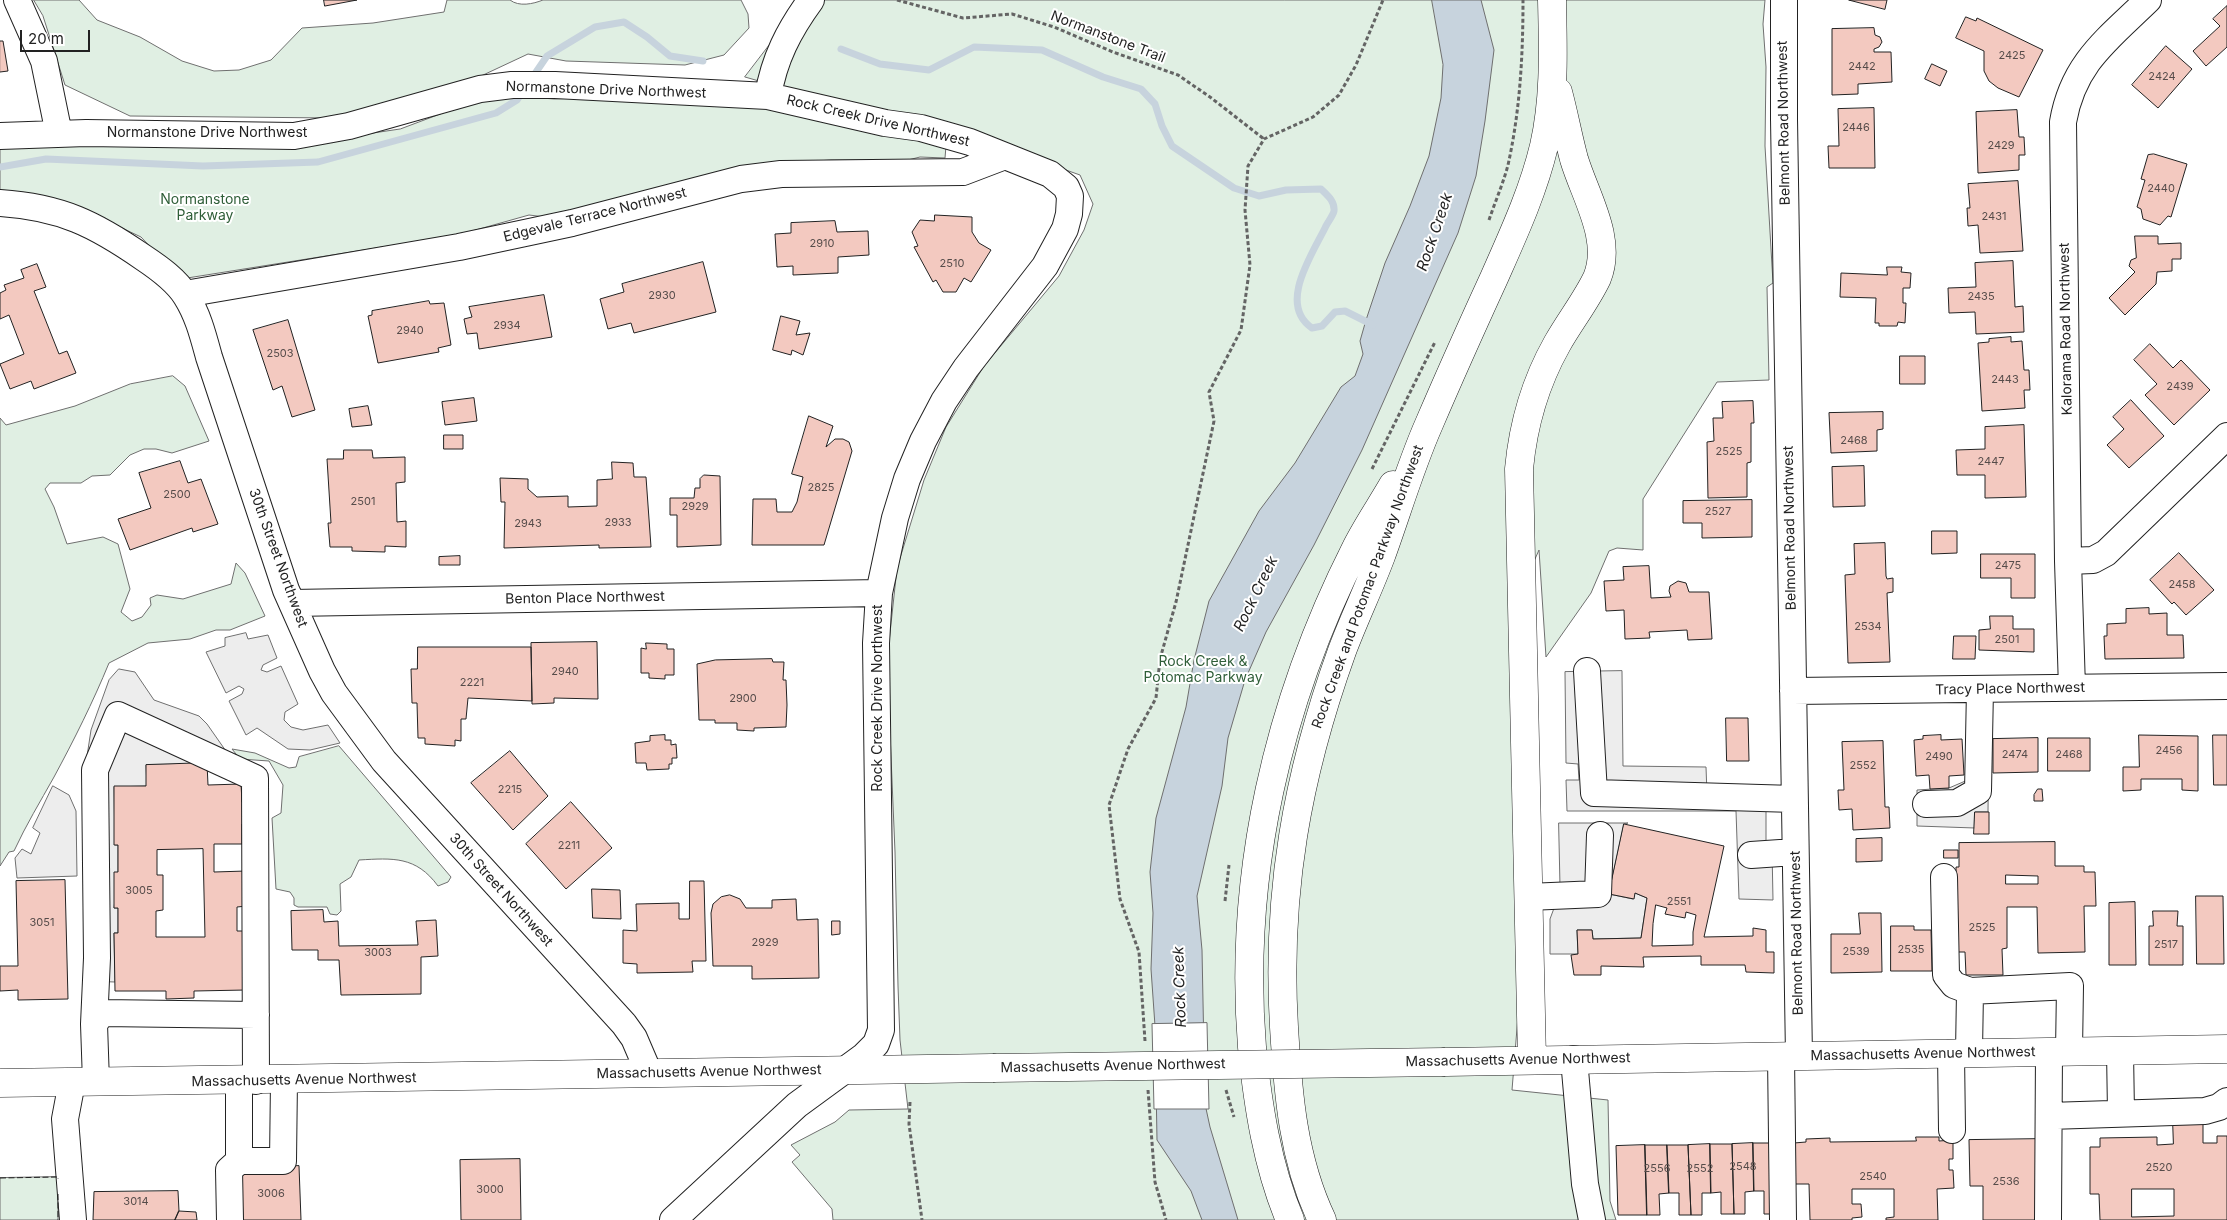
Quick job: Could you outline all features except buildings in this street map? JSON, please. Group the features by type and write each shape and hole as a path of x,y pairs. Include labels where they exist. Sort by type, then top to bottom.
{"main road":[{"name":"Rock Creek and Potomac Parkway Northwest","path":"1322,1220 1304,1173 1294,1136 1289,1098 1282,963 1288,859 1302,780 1343,648 1380,559 1427,427 1521,218 1544,145 1550,109 1553,69 1552,0"},
{"path":"1532,1060 1518,497 1521,446 1535,392 1556,346 1598,278 1603,249 1574,160 1553,69"},
{"name":"Rock Creek and Potomac Parkway Northwest","path":"1290,1220 1272,1167 1262,1125 1249,1012 1249,948 1252,894 1258,851 1277,755 1307,659 1357,546 1427,427"},
{"name":"Massachusetts Avenue Northwest","path":"0,1083 248,1081 649,1073 2227,1049"}],"street":[{"path":"17,0 44,61 59,134"},
{"name":"Rock Creek Drive Northwest","path":"675,1219 797,1105 847,1070 876,1044 881,1030 876,643 879,594 895,518 907,478 923,441 944,401 966,368 1045,266 1065,229 1071,203 1066,187 1050,174 970,142 921,128 866,119 768,96 772,74 780,50 794,23 811,0"},
{"name":"Belmont Road Northwest","path":"1783,1220 1790,1056 1795,852 1784,119 1784,0"},
{"name":"Kalorama Road Northwest","path":"2072,688 2068,561 2063,122 2071,89 2086,62 2148,0"},
{"name":"Normanstone Drive Northwest","path":"0,136 59,134 294,136 349,126 480,89 529,85 768,96"},
{"name":"Edgevale Terrace Northwest","path":"185,294 459,247 572,223 741,179 781,174 963,172 1005,156"},
{"name":"30th Street Northwest","path":"0,203 54,210 98,228 162,270 185,294 199,319 209,356 292,603 322,671 359,728 390,768 624,1024 634,1038 649,1073"},
{"path":"2068,561 2093,560 2106,553 2227,436"},
{"name":"Benton Place Northwest","path":"292,603 879,594"},
{"path":"1587,671 1594,793 1794,799"},
{"name":"Tracy Place Northwest","path":"1793,691 2227,686"},
{"path":"1926,804 1957,802 1978,791 1980,689"},
{"path":"73,1220 65,1119 84,1082 94,1024 97,958 95,770 118,715 255,778 256,1015 239,1161 229,1170 230,1220"},
{"path":"1528,897 1598,894 1600,835"},
{"path":"1752,855 1795,852"},
{"path":"1944,877 1946,975 1954,985 1970,991 2070,986 2049,1116 2048,1220"},
{"path":"1952,1130 1960,1052 1970,991"},
{"path":"94,1024 102,1013 256,1015"},
{"path":"2120,1051 2121,1113"},
{"path":"1574,1059 1586,1184 1592,1220"},
{"path":"239,1161 283,1161 284,1080"},
{"path":"2049,1116 2205,1111 2219,1107 2227,1101"}],"path":[{"name":"Normanstone Trail","path":"897,0 963,18 1012,14 1054,27 1113,52 1178,75 1264,139"},
{"path":"1145,1048 1139,952 1120,899 1109,805 1128,749 1156,698 1160,659 1176,602 1214,421 1209,392 1241,330 1250,265 1245,210 1248,166 1264,139 1313,117 1339,95 1356,65 1383,0"},
{"path":"1148,1086 1155,1182 1166,1220"},
{"path":"910,1102 909,1124 922,1220"}],"green space":[{"path":"34,0 79,0 97,20 140,37 182,61 214,71 239,70 271,60 302,28 373,23 444,12 447,0 510,0 518,4 531,4 543,0 741,0 748,14 749,28 724,55 685,65 566,61 528,54 481,76 333,118 130,116 65,85 43,16"},
{"name":"Rock Creek & Potomac Parkway","path":"804,0 1765,0 1763,24 1766,67 1765,146 1773,283 1767,287 1769,380 1717,382 1643,499 1643,550 1617,548 1609,551 1591,593 1546,657 1539,550 1523,586 1518,1016 1512,1090 1608,1100 1610,1201 1616,1220 833,1220 832,1209 792,1162 800,1155 791,1145 835,1122 849,1110 908,1109 900,1040 887,661 897,568 924,480 946,427 984,366 1059,276 1084,230 1093,204 1080,175 1049,164 745,77"},
{"name":"Normanstone Parkway","path":"494,94 554,99 578,98 764,106 946,146 945,158 831,160 773,164 569,220 529,215 458,235 181,279 141,237 69,203 0,206 0,146 292,145 400,129"},
{"path":"173,376 185,386 209,441 172,453 156,449 144,449 130,455 110,475 92,476 81,483 50,483 45,489 54,507 67,544 103,537 118,544 130,589 121,612 132,621 142,617 151,605 150,598 157,595 183,599 231,584 236,563 245,573 265,616 230,630 216,630 190,639 148,643 109,663 83,721 54,777 14,851 9,852 0,866 0,418 6,425 75,406 130,384"},
{"path":"339,746 451,877 448,882 438,886 421,869 403,861 393,859 359,860 351,877 340,884 341,911 337,915 330,914 327,907 298,907 294,905 294,898 290,892 276,889 272,818 281,813 283,785 269,761 240,759 232,749 255,753 289,768 296,767 299,757"},
{"path":"58,1177 58,1220 0,1220 0,1178"}],"shaded area":[{"path":"246,633 248,639 268,635 277,658 263,665 261,670 267,672 281,666 298,704 285,712 284,720 291,727 303,730 328,725 340,743 310,750 288,749 257,728 246,735 229,701 242,694 244,689 239,686 226,693 206,652 225,646 225,638"},
{"path":"119,669 135,672 154,700 199,716 207,724 235,764 146,765 147,786 114,787 115,845 118,845 118,872 114,908 118,908 118,933 114,933 115,982 86,981 84,776 91,730 109,680"},
{"path":"1622,671 1623,766 1706,767 1707,794 1766,811 1766,843 1772,849 1773,900 1739,899 1736,811 1567,811 1566,780 1579,780 1578,764 1566,763 1565,672"},
{"path":"1989,717 1988,812 1975,812 1975,828 1917,826 1917,790 1949,788 1970,779"},
{"path":"53,786 69,795 76,811 77,876 17,878 15,858 22,849 31,854 40,833 33,828"},
{"path":"1559,823 1628,823 1624,824 1609,894 1633,899 1635,893 1647,898 1641,938 1593,939 1592,930 1577,930 1578,954 1550,954 1550,919 1560,892"}],"water":[{"name":"Rock Creek","path":"1432,0 1481,0 1494,50 1476,176 1458,233 1362,450 1314,545 1266,632 1245,680 1228,738 1222,786 1197,896 1202,950 1205,1104 1238,1220 1202,1220 1191,1191 1157,1140 1155,1026 1151,969 1153,913 1150,872 1156,818 1186,707 1194,660 1209,601 1259,511 1295,463 1341,387 1355,376 1363,354 1360,341 1366,320 1385,263 1429,156 1441,98 1443,65"}],"pier":[{"path":"1207,1023 1209,1109 1154,1109 1152,1024"}],"waterway":[{"path":"532,78 547,56 595,27 624,22 647,37 670,56 703,61"},
{"path":"841,49 880,64 929,70 974,47 1042,50 1103,77 1141,89 1155,104 1162,126 1172,146 1234,188 1259,196 1286,190 1321,189 1326,194 1332,201 1334,211 1300,280 1297,294 1298,307 1302,318 1312,328 1322,326 1335,312 1345,311 1373,325"},
{"path":"0,167 46,159 203,166 318,162 496,113 517,100 523,91"}],"fence":[{"path":"0,1178 58,1177 58,1179"},
{"path":"58,1194 58,1220"}]}
